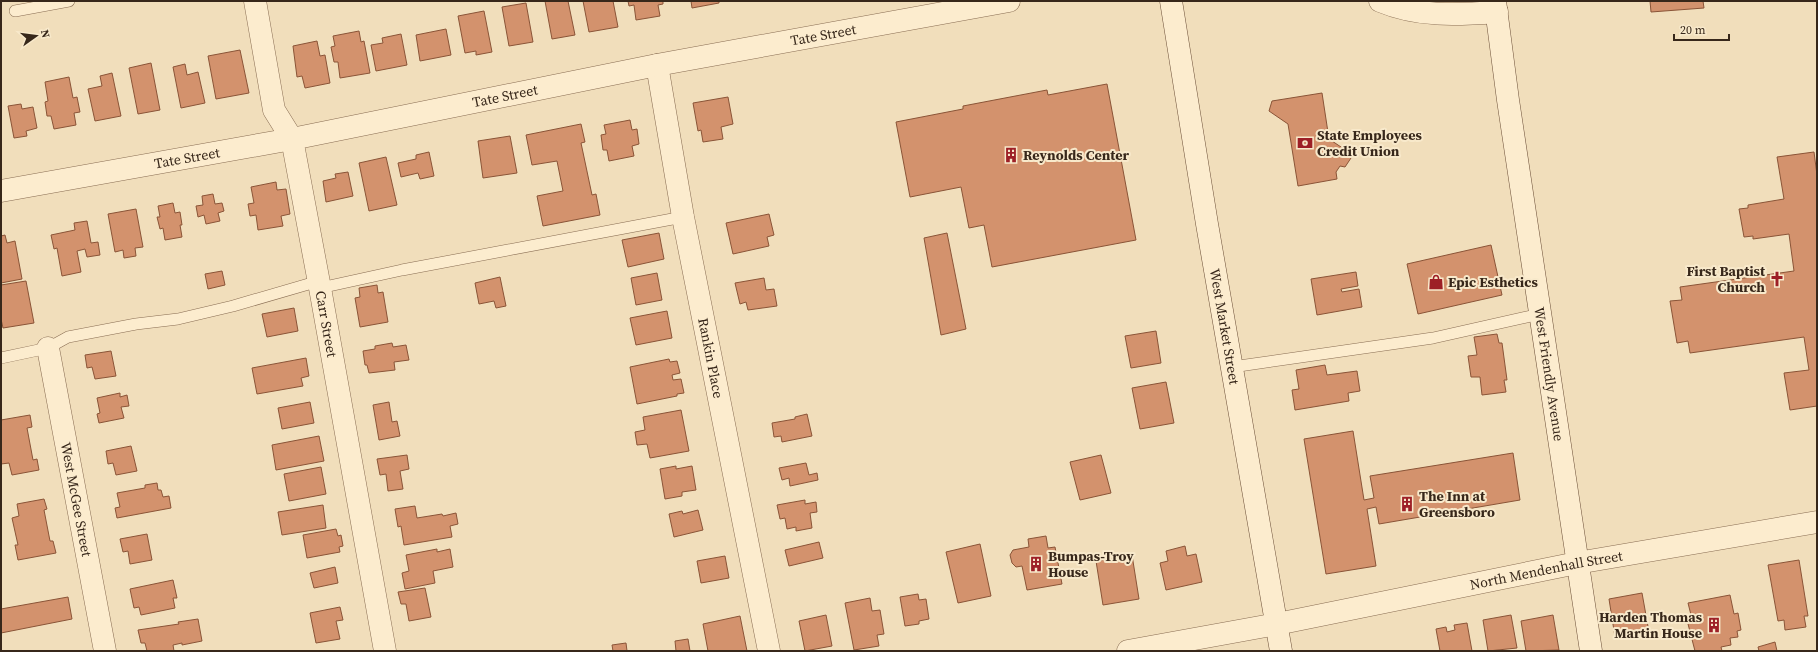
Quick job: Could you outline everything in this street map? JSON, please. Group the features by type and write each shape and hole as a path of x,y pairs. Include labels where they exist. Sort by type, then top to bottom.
{"street":[{"name":"Carr Street","path":"255,1 274,110 292,138 320,284 385,651"},
{"name":"Tate Street","path":"1,191 292,138 657,65 1008,1"},
{"name":"West Market Street","path":"1171,1 1281,651"},
{"path":"1380,1 1404,10 1428,14 1467,15 1496,7"},
{"name":"West Friendly Avenue","path":"1496,7 1508,100 1591,651"},
{"name":"Rankin Place","path":"657,65 682,216 770,651"},
{"name":"West McGee Street","path":"48,348 105,651"},
{"name":"North Mendenhall Street","path":"1128,651 1277,624 1577,563 1817,522"}],"lane":[{"path":"15,11 70,1"},
{"path":"1,358 48,348 68,337 136,324 185,317 320,284 409,269 682,216"},
{"path":"1232,367 1433,338 1540,314"}],"building":[{"path":"545,1 568,1 575,35 552,39"},
{"path":"583,1 613,1 618,27 589,32"},
{"path":"628,1 663,1 663,4 658,5 660,16 636,20 634,5 629,6"},
{"path":"691,1 719,1 719,3 692,8"},
{"path":"1650,1 1703,1 1704,8 1651,12"},
{"path":"526,3 533,42 509,46 502,7"},
{"path":"484,11 492,52 476,55 476,51 465,53 458,16"},
{"path":"446,29 451,55 420,61 416,35"},
{"path":"359,31 361,42 364,41 370,73 340,78 338,62 334,62 331,47 335,46 333,36"},
{"path":"401,34 407,65 376,71 371,45 383,43 382,38"},
{"path":"317,41 320,56 325,55 330,83 305,88 302,76 297,77 293,46"},
{"path":"240,50 249,93 216,99 208,56"},
{"path":"151,63 160,110 138,114 129,68"},
{"path":"185,64 187,75 198,72 205,103 181,108 173,67"},
{"path":"112,73 121,116 95,121 88,89 102,86 100,76"},
{"path":"69,77 73,98 77,97 80,112 74,113 76,125 54,129 51,116 47,116 45,102 48,101 45,82"},
{"name":"Reynolds Center","path":"1107,84 1136,240 992,267 984,225 969,228 961,187 910,197 896,122 963,109 963,106 1047,90 1048,95"},
{"path":"1322,93 1329,139 1353,155 1345,167 1340,166 1336,172 1337,179 1298,186 1288,124 1269,111 1272,101"},
{"path":"728,97 733,124 721,127 723,139 703,142 701,130 698,131 693,103"},
{"path":"21,104 22,109 33,107 37,128 26,131 27,136 14,138 8,106"},
{"path":"630,120 632,130 637,129 639,144 632,146 634,156 609,161 607,150 603,150 601,135 606,134 604,125"},
{"path":"581,124 585,142 581,143 592,195 596,194 600,215 543,226 537,196 563,191 557,161 532,165 526,135"},
{"path":"510,136 517,173 483,178 478,141"},
{"path":"429,152 434,176 420,179 418,173 401,177 398,163 416,159 416,155"},
{"name":"First Baptist Church","path":"1814,152 1817,175 1817,406 1790,410 1784,373 1809,370 1804,337 1690,353 1688,341 1677,343 1670,301 1682,300 1680,287 1794,271 1789,234 1753,239 1753,236 1744,237 1739,209 1748,208 1748,205 1784,199 1777,157"},
{"path":"386,157 397,205 369,211 359,163"},
{"path":"348,172 353,196 326,202 323,181 336,178 335,174"},
{"path":"276,182 277,190 286,189 290,214 281,216 283,226 258,230 256,215 250,216 248,204 254,203 251,187"},
{"path":"213,194 215,204 222,203 224,211 218,213 220,221 206,224 204,215 198,217 196,206 203,205 202,196"},
{"path":"173,203 175,213 180,212 182,237 165,240 163,228 160,229 157,217 160,217 158,206"},
{"path":"136,209 143,247 135,248 136,256 124,258 123,250 115,252 108,214"},
{"path":"769,214 774,235 767,237 769,246 733,254 726,223"},
{"path":"87,221 91,243 98,242 100,255 87,257 85,249 77,251 81,272 62,276 57,248 54,249 51,235 75,230 74,223"},
{"path":"659,233 664,259 628,267 622,240"},
{"path":"947,233 966,329 941,335 924,238"},
{"path":"5,235 7,243 15,241 22,279 1,283 1,236"},
{"path":"1491,245 1502,295 1418,314 1407,264"},
{"path":"222,271 225,285 208,289 205,274"},
{"path":"1356,272 1358,286 1341,289 1342,292 1359,289 1362,307 1317,315 1311,279"},
{"path":"657,273 662,300 636,305 631,278"},
{"path":"500,277 506,306 496,308 494,301 479,304 475,283"},
{"path":"764,278 766,290 774,289 777,306 748,310 746,302 740,304 735,283"},
{"path":"26,281 34,323 3,328 1,319 1,285"},
{"path":"377,285 378,293 383,292 388,322 360,327 355,298 360,297 359,288"},
{"path":"294,308 298,331 267,337 262,314"},
{"path":"667,311 672,338 636,345 630,318"},
{"path":"1156,331 1161,363 1131,368 1125,336"},
{"path":"1497,334 1499,343 1502,343 1507,380 1504,380 1506,392 1482,395 1480,377 1471,377 1468,356 1477,355 1474,337"},
{"path":"392,343 393,347 406,345 409,360 394,362 395,370 369,373 367,365 365,365 363,351 375,349 375,346"},
{"path":"111,351 116,376 95,379 92,367 87,368 85,355"},
{"path":"306,358 309,376 301,378 303,386 257,394 252,368"},
{"path":"669,359 670,362 677,361 680,373 672,375 673,380 681,379 684,393 677,394 677,396 637,404 630,367"},
{"path":"1325,365 1327,375 1357,371 1360,391 1348,393 1349,401 1295,410 1292,390 1299,389 1296,370"},
{"path":"1166,382 1174,423 1140,429 1132,388"},
{"path":"120,393 120,397 127,395 129,406 121,407 124,418 99,423 97,414 100,413 97,398"},
{"path":"310,402 314,423 282,429 278,408"},
{"path":"389,402 392,422 397,421 400,436 379,440 373,405"},
{"path":"681,410 689,451 650,458 647,444 637,445 635,432 645,430 643,417"},
{"path":"807,414 812,436 782,442 781,436 774,437 772,423 795,419 795,417"},
{"path":"30,415 32,427 27,428 33,460 37,459 39,470 12,475 9,463 1,464 1,420"},
{"name":"The Inn at Greensboro","path":"1353,431 1364,500 1374,498 1370,476 1513,453 1520,500 1379,524 1376,507 1367,509 1376,566 1326,574 1304,439"},
{"path":"319,436 324,461 276,470 272,445"},
{"path":"131,446 137,471 116,475 113,463 108,464 106,451"},
{"path":"407,455 409,469 400,471 403,489 388,491 386,474 380,475 377,459"},
{"path":"1101,455 1111,493 1080,500 1070,462"},
{"path":"806,463 809,475 817,473 818,480 790,486 789,478 782,480 779,468"},
{"path":"676,466 676,469 692,466 696,490 682,492 682,496 665,499 660,469"},
{"path":"321,467 326,494 289,501 284,474"},
{"path":"157,483 158,490 161,490 163,497 169,496 171,508 117,518 115,508 120,507 117,493 145,488 145,485"},
{"path":"44,499 47,509 44,510 50,541 53,541 56,553 18,560 15,545 18,545 12,518 19,516 17,504"},
{"path":"805,500 805,504 816,502 817,512 810,513 812,528 796,531 796,527 787,529 785,518 780,519 777,505"},
{"path":"323,505 326,528 282,535 278,512"},
{"path":"415,506 417,518 442,514 443,516 456,513 458,524 450,526 452,537 404,545 401,526 398,527 395,509"},
{"path":"698,510 703,530 674,537 669,514 682,511 683,514"},
{"path":"336,529 338,536 341,535 343,546 339,547 340,552 307,558 303,535"},
{"path":"147,534 152,560 130,564 128,551 123,552 120,539"},
{"name":"Bumpas-Troy House","path":"1046,536 1048,548 1055,547 1062,584 1027,590 1022,566 1016,567 1012,563 1010,555 1013,550 1029,547 1028,539"},
{"path":"819,542 823,558 789,566 785,550"},
{"path":"980,544 991,596 958,603 946,552"},
{"path":"1185,546 1187,556 1196,554 1202,582 1166,590 1160,563 1168,561 1166,551"},
{"path":"437,549 437,552 450,549 453,567 433,571 435,583 405,589 402,573 409,571 406,555"},
{"path":"1132,555 1139,599 1103,605 1096,561"},
{"path":"725,556 729,578 701,583 697,561"},
{"path":"1799,560 1808,616 1804,616 1806,627 1785,630 1784,620 1778,621 1768,565"},
{"path":"335,567 338,583 314,588 310,573"},
{"path":"173,580 177,598 173,598 175,608 141,615 139,607 134,608 130,589"},
{"path":"425,588 431,617 409,621 406,604 401,604 398,592"},
{"path":"1642,593 1649,632 1615,637 1609,599"},
{"path":"918,594 919,600 926,599 929,619 919,621 919,624 905,626 900,597"},
{"name":"Harden Thomas Martin House","path":"1730,595 1734,614 1738,613 1741,630 1737,631 1738,637 1730,638 1731,645 1721,647 1722,651 1695,651 1687,620 1692,619 1688,603"},
{"path":"68,597 72,619 1,633 1,609"},
{"path":"870,598 872,611 880,610 884,634 877,635 879,646 854,650 845,603"},
{"path":"340,607 343,620 336,621 340,639 316,643 310,613"},
{"path":"826,615 832,646 805,651 799,621"},
{"path":"1511,615 1517,648 1488,651 1483,620"},
{"path":"1553,615 1559,650 1526,651 1521,621"},
{"path":"740,616 747,651 708,651 703,624"},
{"path":"198,619 202,641 182,645 182,643 173,645 174,651 147,651 145,643 141,643 138,630 179,624 178,622"},
{"path":"1467,623 1472,651 1440,651 1436,629 1446,627 1447,632 1455,630 1454,625"},
{"path":"688,639 690,651 676,651 675,641"},
{"path":"1775,642 1777,651 1759,651 1758,647"},
{"path":"626,643 627,651 613,651 612,645"}],"place":[{"name":"State Employees Credit Union","path":"1305,143"},
{"name":"Reynolds Center","path":"1011,155"},
{"name":"First Baptist Church","path":"1777,279"},
{"name":"Epic Esthetics","path":"1436,282"},
{"name":"The Inn at Greensboro","path":"1407,504"},
{"name":"Bumpas-Troy House","path":"1036,564"},
{"name":"Harden Thomas Martin House","path":"1714,625"}]}
